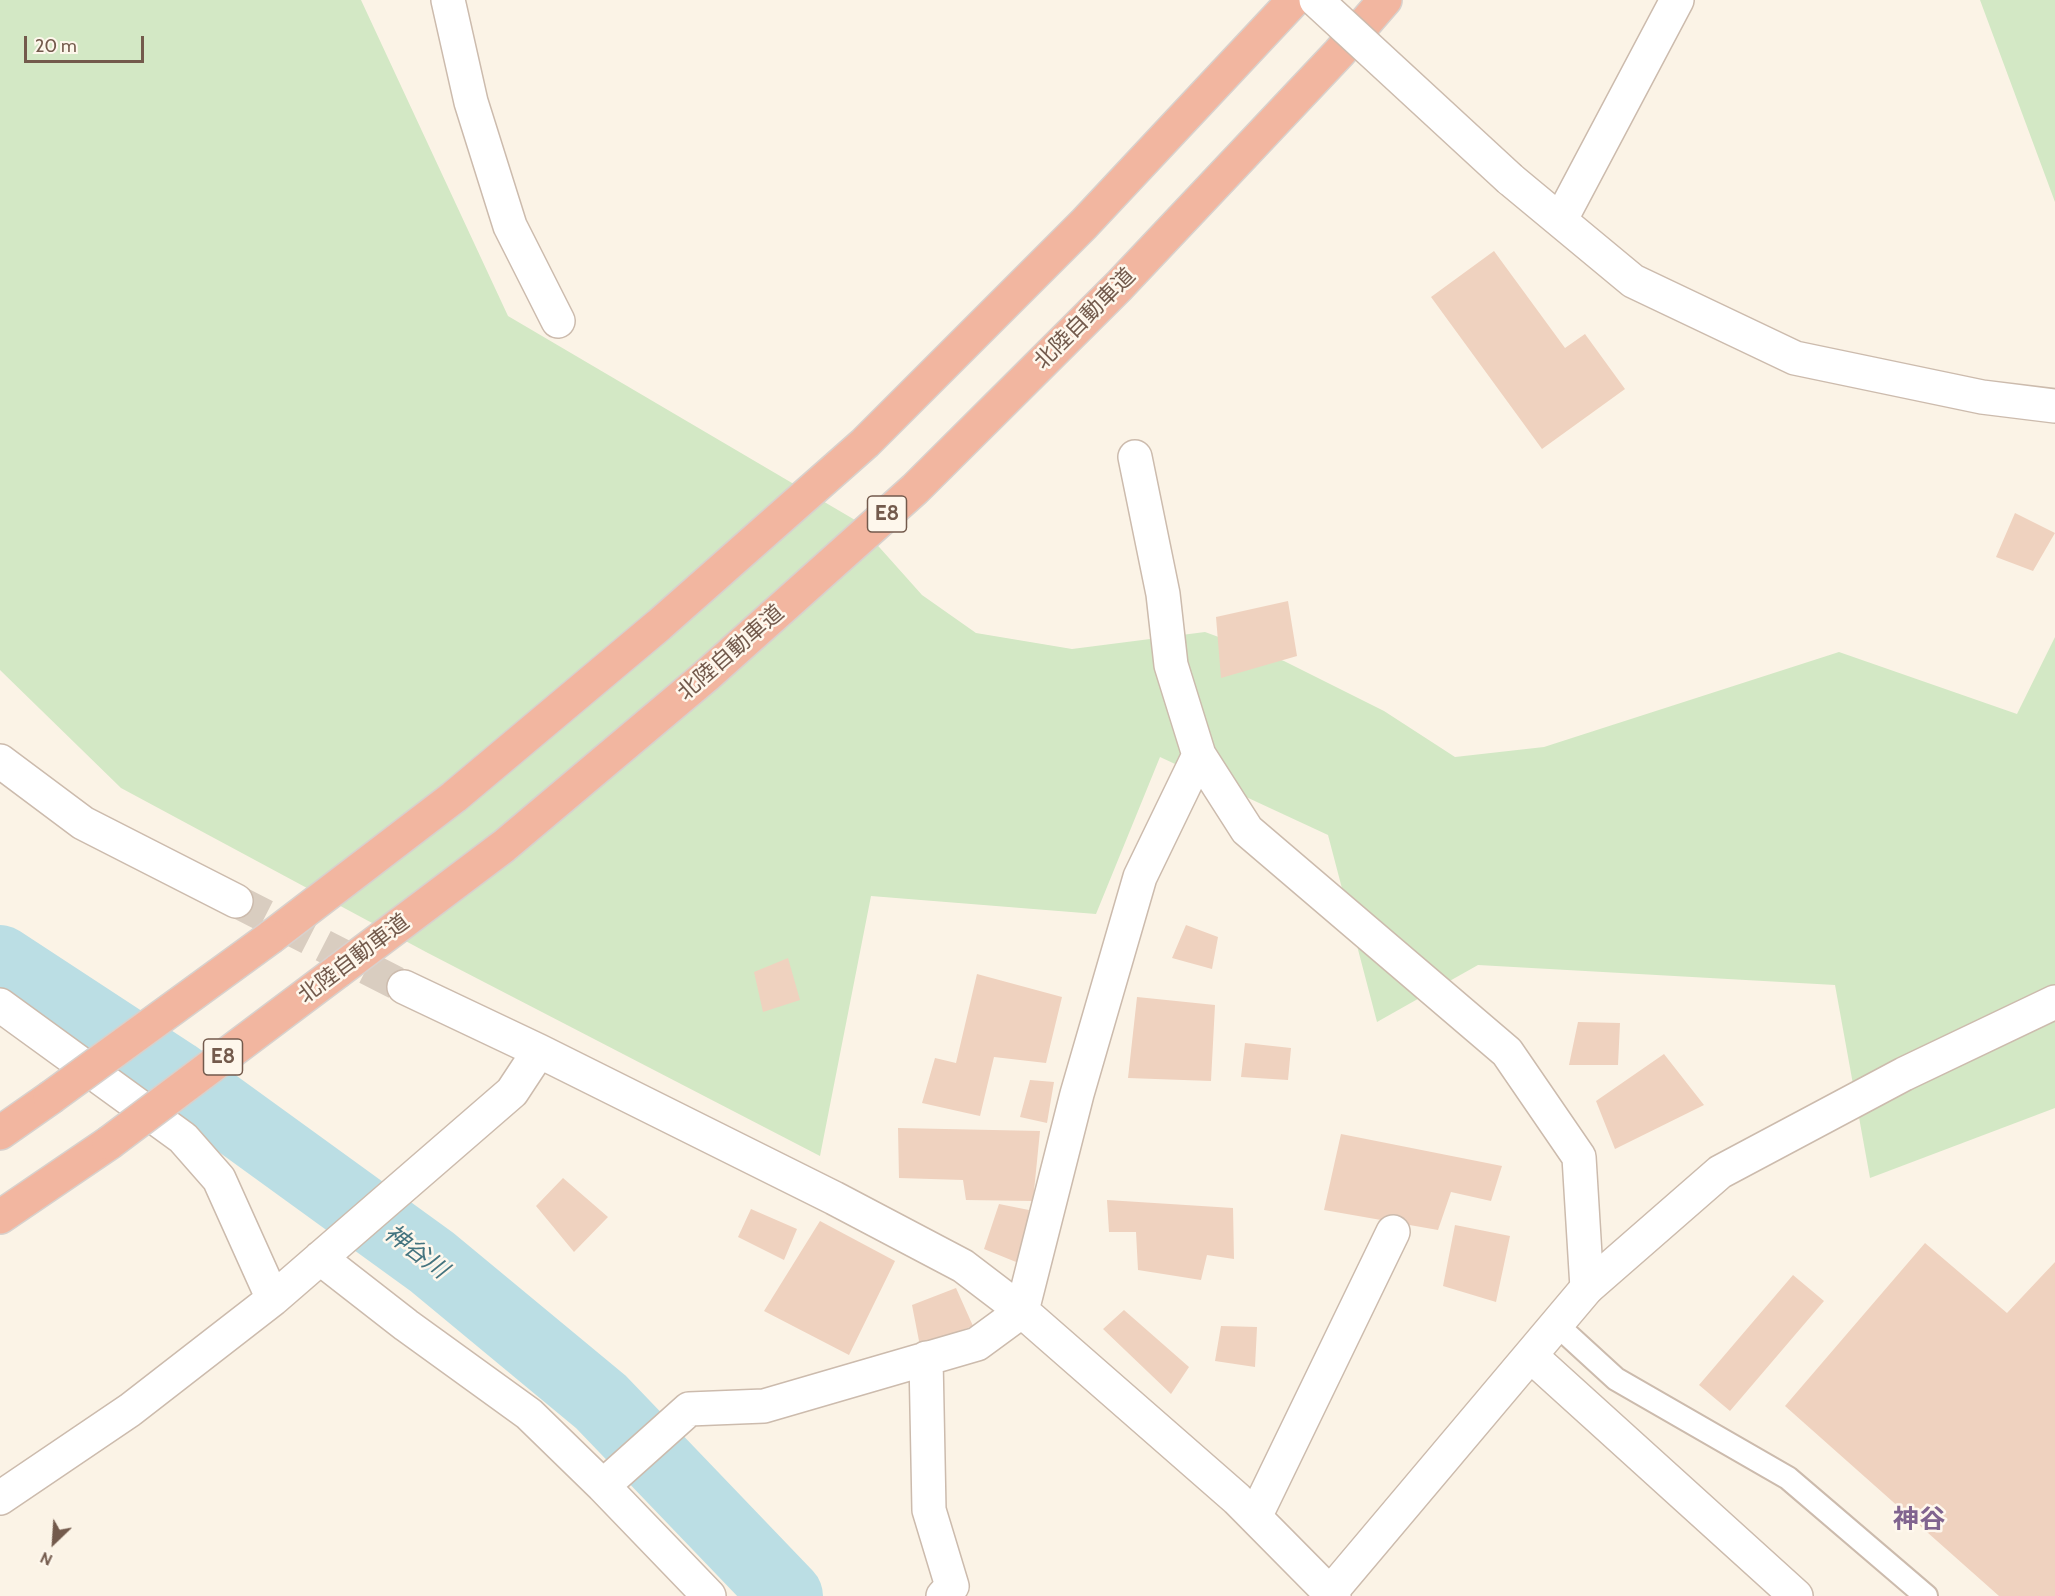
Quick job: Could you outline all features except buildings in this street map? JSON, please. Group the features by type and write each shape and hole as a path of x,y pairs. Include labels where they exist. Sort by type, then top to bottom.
{"highway":[{"path":"0,1132 271,937 490,767 659,625 865,443 1084,224 1294,0"},
{"name":"北陸自動車道","path":"0,1218 109,1143 504,846 706,676 915,489 1127,277 1339,53 1385,0"}],"street":[{"path":"448,0 471,102 510,226 558,321"},
{"path":"1316,0 1510,178 1633,281 1795,358 1982,397 2055,406"},
{"path":"1561,219 1677,0"},
{"path":"1135,457 1163,594 1171,664 1200,754 1247,830 1507,1052 1579,1157 1587,1288"},
{"path":"607,1482 689,1409 764,1406 977,1344 1022,1311 1077,1094 1140,877 1200,754"},
{"path":"0,761 82,823 236,901"},
{"path":"404,987 539,1051 834,1198 953,1261 1022,1311 1237,1498 1332,1594 1587,1288 1720,1172 1904,1074 2055,1002"},
{"path":"0,1005 183,1138 219,1179 273,1299"},
{"path":"0,1498 130,1410 273,1299 512,1092 539,1051"},
{"path":"1255,1517 1393,1232"},
{"path":"326,1252 406,1325 530,1414 607,1482 708,1596"},
{"path":"1532,1356 1796,1596"},
{"path":"926,1358 929,1510 952,1586 943,1596"}],"lane":[{"path":"1557,1325 1616,1379 1788,1478 1926,1596"}],"green space":[{"path":"0,0 361,0 508,316 855,520 922,595 976,633 1072,649 1205,632 1284,661 1384,711 1455,757 1544,747 1839,652 2017,714 2055,637 2055,1108 1870,1178 1835,985 1478,965 1377,1022 1328,835 1160,757 1096,914 871,896 820,1156 426,952 121,788 0,670"},
{"path":"1980,0 2055,0 2055,202"}],"waterway":[{"name":"神谷川","path":"0,961 174,1075 432,1262 601,1402 787,1596"}],"tunnel":[{"path":"236,901 404,987"}],"district":[{"name":"神谷","path":"1919,1520"}]}
